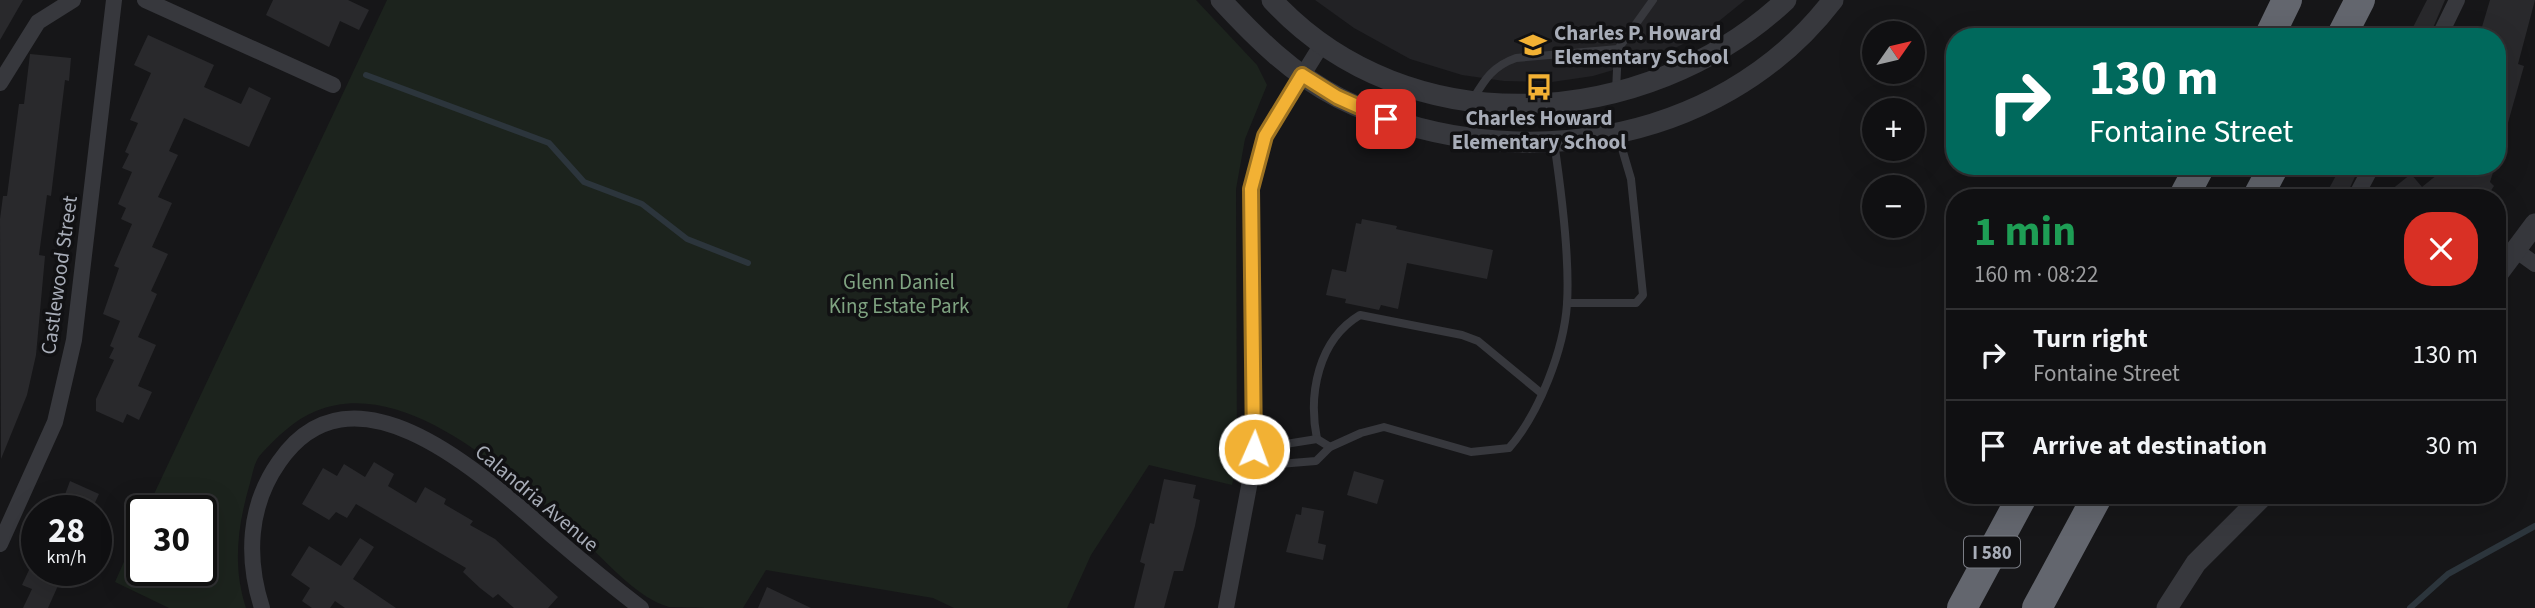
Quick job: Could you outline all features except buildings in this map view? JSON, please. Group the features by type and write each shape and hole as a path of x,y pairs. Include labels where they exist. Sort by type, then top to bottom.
{"highway":[{"path":"2273,28 2287,0"},
{"path":"2346,28 2360,0"},
{"name":"I 580","path":"1962,608 2017,504"},
{"path":"2037,608 2093,504"}],"street":[{"path":"0,83 38,22 73,0"},
{"name":"Castlewood Street","path":"0,544 55,422 74,340 114,0"},
{"path":"145,0 333,85"},
{"path":"1221,0 1255,37 1302,75 1373,113 1429,133 1482,142 1554,142 1618,134 1668,120 1745,80 1781,54 1816,23 1833,0"},
{"path":"1272,0 1322,44 1353,63 1399,84 1438,97 1528,107 1576,103 1616,94 1692,67 1758,26 1786,0"},
{"path":"2443,28 2457,0"},
{"path":"1226,608 1253,466 1251,189 1265,136 1322,44"},
{"path":"2506,264 2535,224"},
{"path":"2517,251 2535,264"},
{"name":"Calandria Avenue","path":"262,608 253,579 252,532 263,484 289,446 328,421 373,419 414,432 479,472 592,570 641,608"},
{"path":"2168,608 2196,563 2255,504"}],"lane":[{"path":"1616,94 1618,49 1653,0"},
{"path":"1472,102 1488,74 1516,58 1618,49"},
{"path":"1567,303 1636,303 1643,295 1631,179 1618,134"},
{"path":"1253,466 1316,461 1330,447 1361,433 1384,427 1471,452 1509,448 1527,428 1541,393 1561,342 1567,303 1561,187 1554,142"},
{"path":"1317,439 1312,414 1323,354 1342,326 1360,316 1462,335 1478,341 1541,393"},
{"path":"1254,449 1317,439 1330,447"}],"shaded area":[{"name":"Charles P. Howard Elementary School","path":"1315,0 1745,0 1703,34 1657,57 1593,76 1552,82 1504,81 1462,75 1410,59 1354,28"}],"green space":[{"name":"Glenn Daniel King Estate Park","path":"387,0 1196,0 1257,65 1267,85 1245,139 1236,189 1237,463 1232,485 1149,465 1091,555 1067,608 954,608 933,598 766,570 743,608 669,607 636,589 533,495 464,442 427,422 389,408 352,403 316,411 300,419 280,435 257,460 242,514 238,545 239,577 246,608 169,608 115,582 126,557 126,586 217,586 217,495 154,495"}],"waterway":[{"path":"366,75 549,143 584,182 642,204 687,239 748,263"},
{"path":"2410,608 2448,574 2535,526"}],"place":[{"name":"Charles P. Howard Elementary School","path":"1533,45"},
{"name":"Charles Howard Elementary School","path":"1539,87"}],"route":[{"path":"1254,449 1256,393 1251,189 1265,136 1302,75 1337,97 1386,119"}]}
